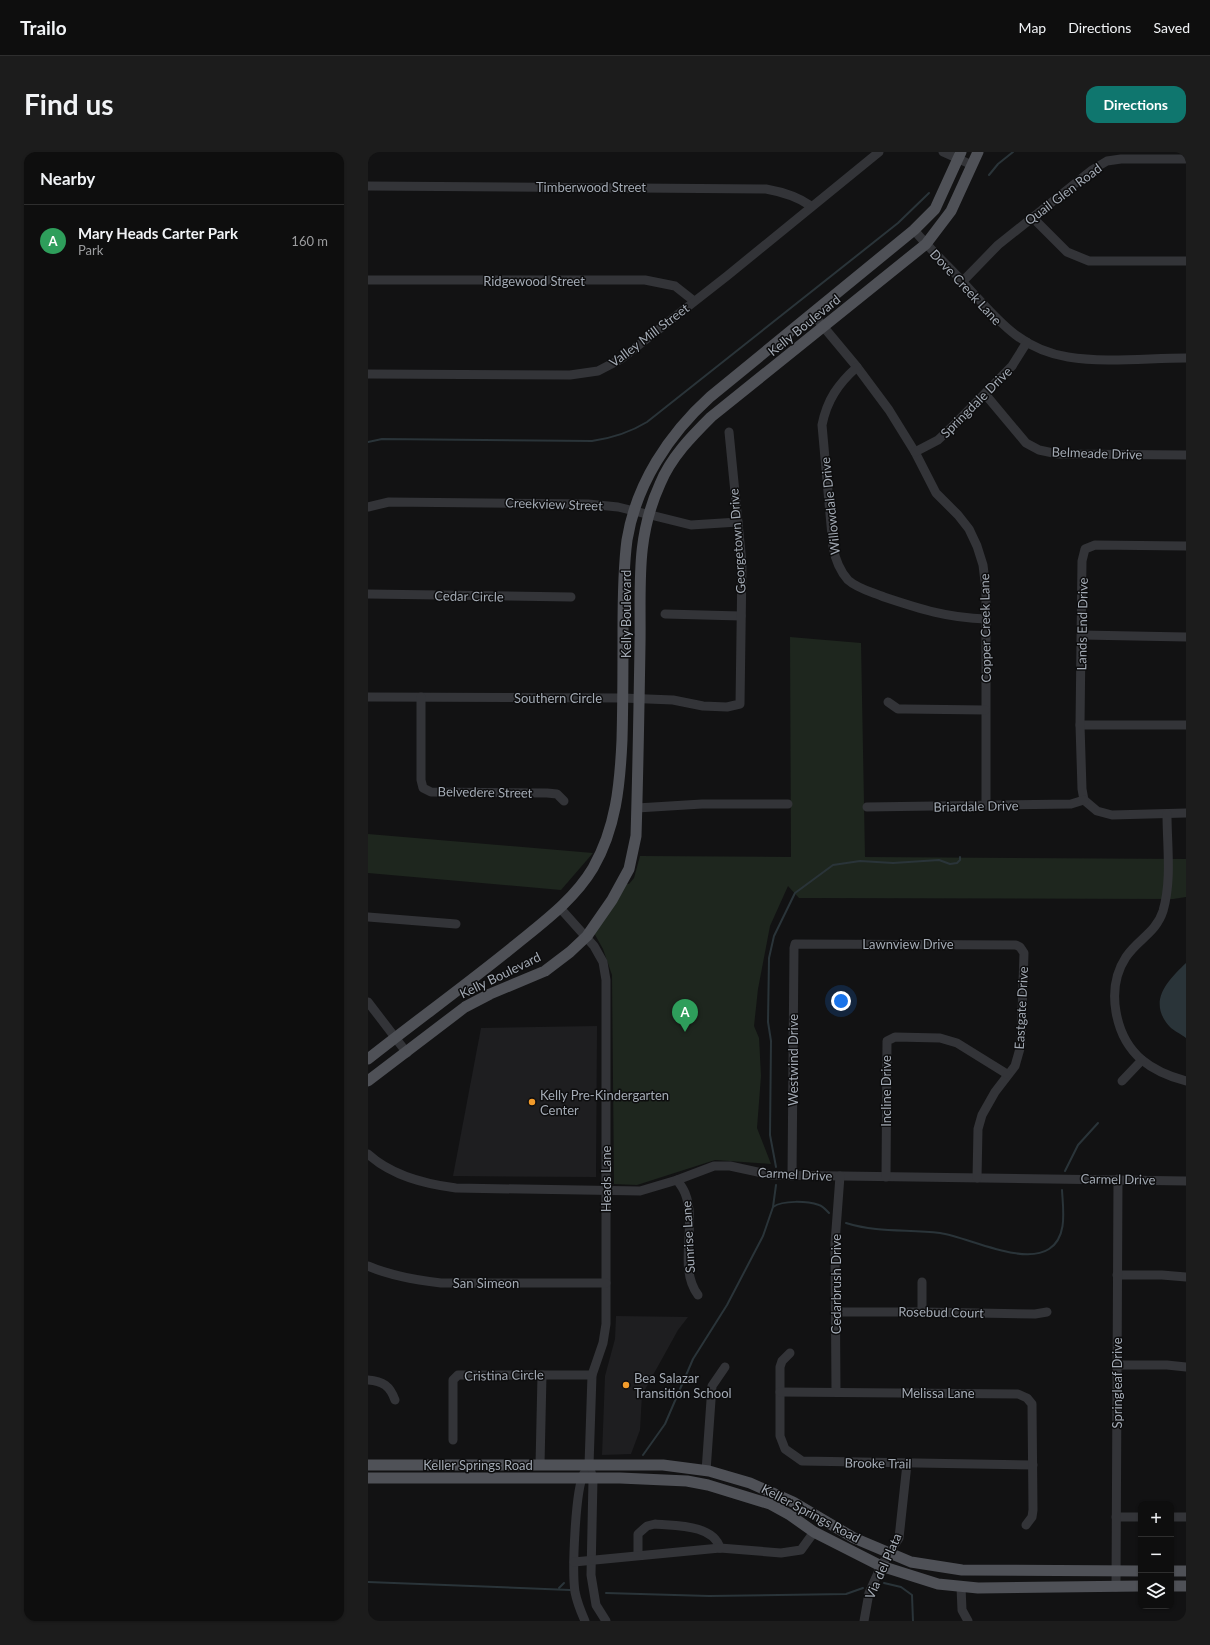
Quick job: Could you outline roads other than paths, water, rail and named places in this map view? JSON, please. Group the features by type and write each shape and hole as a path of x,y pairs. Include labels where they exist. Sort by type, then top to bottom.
{"main road":[{"name":"Kelly Boulevard","path":"368,1082 465,1007 490,994 544,971 570,952 586,936 612,900 629,868 636,836 640,565 649,515 661,482 682,448 712,417 926,244 939,229 950,211 978,152"},
{"name":"Kelly Boulevard","path":"368,1059 500,958 560,908 580,886 592,869 610,831 619,788 623,698 625,564 628,538 635,511 643,489 662,451 690,415 710,397 914,230 935,209 960,156"},
{"name":"Keller Springs Road","path":"368,1465 664,1465 706,1470 750,1483 773,1493 793,1502 854,1538 911,1562 962,1570 1138,1571"},
{"path":"434,1478 435,1465"},
{"name":"Keller Springs Road","path":"368,1478 687,1481 708,1484 770,1504 790,1515 814,1532 881,1566 921,1580 961,1587 1138,1586"},
{"path":"1174,1571 1186,1571"},
{"path":"1174,1586 1186,1586"}],"street":[{"name":"Valley Mill Street","path":"368,374 570,376 598,371 622,359 727,276 879,152"},
{"path":"943,152 960,156 972,165"},
{"name":"Quail Glen Road","path":"963,281 986,255 1092,170 1107,161 1122,159 1186,159"},
{"name":"Timberwood Street","path":"368,186 766,189 783,192 800,198 811,206"},
{"path":"1032,217 1067,252 1089,261 1186,261"},
{"name":"Dove Creek Lane","path":"914,230 963,281 997,321 1027,342 1045,351 1066,357 1086,359 1186,358"},
{"name":"Ridgewood Street","path":"368,280 645,280 675,286 694,301"},
{"name":"Copper Creek Lane","path":"812,313 858,367 901,428 936,493 958,515 969,530 977,546 985,576 986,805"},
{"name":"Springdale Drive","path":"915,452 938,440 985,394 1012,366 1027,342"},
{"name":"Willowdale Drive","path":"858,367 840,383 825,410 822,425 833,547 837,562 849,580 865,590 930,612 951,617 986,619"},
{"name":"Belmeade Drive","path":"985,394 1026,442 1039,450 1058,454 1186,454"},
{"name":"Georgetown Drive","path":"728,432 742,562 740,698"},
{"name":"Creekview Street","path":"368,507 389,502 548,503 604,505 691,525 738,522"},
{"name":"Lands End Drive","path":"1084,800 1082,789 1080,725 1082,561 1085,550 1095,545 1186,546"},
{"name":"Cedar Circle","path":"368,594 571,597"},
{"path":"665,614 741,616"},
{"path":"1082,635 1186,637"},
{"name":"Southern Circle","path":"368,697 639,698 673,700 703,706 727,707 740,704 740,698"},
{"name":"Belvedere Street","path":"421,697 421,780 423,788 431,792 547,793 557,794 564,801"},
{"path":"888,702 898,709 985,710"},
{"path":"1080,725 1186,725"},
{"path":"1084,800 1096,811 1112,815 1186,813"},
{"name":"Briardale Drive","path":"867,807 1071,804 1084,800"},
{"path":"637,808 702,804 788,804"},
{"path":"1167,814 1168,886 1163,911 1156,928 1137,943 1125,958 1117,981 1115,994 1120,1030 1142,1060 1173,1077 1186,1081"},
{"name":"Heads Lane","path":"560,908 586,936 603,962 606,980 606,1324 603,1343 592,1376 589,1465"},
{"path":"368,917 456,924"},
{"name":"Lawnview Drive","path":"795,944 1016,945 1020,947"},
{"name":"Westwind Drive","path":"792,1176 795,944"},
{"name":"Eastgate Drive","path":"977,1178 978,1129 980,1122 987,1104 1014,1066 1021,1045 1024,953 1020,947"},
{"path":"368,1002 407,1053"},
{"name":"Incline Drive","path":"886,1177 887,1041 895,1037 940,1038 957,1043 1008,1074"},
{"path":"1122,1081 1142,1060"},
{"name":"Carmel Drive","path":"368,1154 394,1172 433,1185 456,1188 640,1190 677,1180 714,1166 730,1166 772,1175 792,1176 1186,1181"},
{"name":"Cedarbrush Drive","path":"836,1391 835,1242 840,1176"},
{"name":"Springleaf Drive","path":"1116,1586 1118,1179"},
{"name":"Sunrise Lane","path":"677,1180 685,1193 687,1205 689,1277 692,1287 698,1295"},
{"name":"San Simeon","path":"368,1266 383,1272 410,1279 441,1283 606,1283"},
{"path":"1117,1275 1162,1275 1186,1278"},
{"path":"922,1282 922,1312"},
{"name":"Rosebud Court","path":"836,1312 1035,1314 1047,1312"},
{"name":"Brooke Trail","path":"790,1354 782,1361 779,1432 785,1449 792,1456 802,1461 1033,1465"},
{"path":"1117,1365 1167,1365 1186,1368"},
{"path":"706,1470 712,1386 725,1367"},
{"path":"540,1465 542,1375"},
{"name":"Cristina Circle","path":"453,1440 453,1380 458,1376 592,1376"},
{"path":"368,1380 384,1383 391,1389 395,1400"},
{"name":"Melissa Lane","path":"780,1392 836,1391 1022,1395 1028,1398 1032,1404 1033,1510 1032,1516 1026,1525"},
{"name":"Via del Plata","path":"864,1621 869,1593 881,1566 890,1554 898,1538 907,1464"},
{"path":"585,1621 575,1592 574,1562 581,1479 589,1465"},
{"path":"589,1465 593,1479 591,1575 596,1605 606,1621"},
{"path":"1116,1517 1138,1517"},
{"path":"1174,1517 1186,1517"},
{"path":"638,1555 638,1534 647,1526 654,1524 702,1531 712,1534 718,1541 720,1548"},
{"path":"574,1562 592,1562 638,1555 720,1548 781,1553 801,1550 814,1532"},
{"path":"961,1587 962,1610 968,1621"}],"waterway":[{"path":"989,175 998,164 1013,152"},
{"path":"368,442 382,439 592,441 614,437 634,429 647,422 898,223 929,193"},
{"path":"776,1167 770,1135 771,1041 768,1022 769,958 774,936 795,893 833,865 860,861 893,863 939,860 950,864 957,863 960,860 960,857"},
{"path":"1065,1171 1078,1145 1098,1123"},
{"path":"643,1455 665,1424 693,1359 727,1305 763,1236 773,1207 776,1185"},
{"path":"846,1223 881,1230 940,1233 995,1249 1025,1254 1038,1253 1049,1249 1055,1244 1062,1230 1062,1190"},
{"path":"773,1207 789,1202 808,1203 820,1206 829,1213"},
{"path":"368,1582 570,1590"},
{"path":"559,1588 564,1583"},
{"path":"884,1583 901,1587 912,1595 913,1621"},
{"path":"606,1593 709,1596 846,1594 863,1588"}],"place":[{"name":"Mary Heads Carter Park","path":"685,1032"},
{"name":"Kelly Pre-Kindergarten Center","path":"532,1102"},
{"name":"Bea Salazar Transition School","path":"626,1385"}]}
